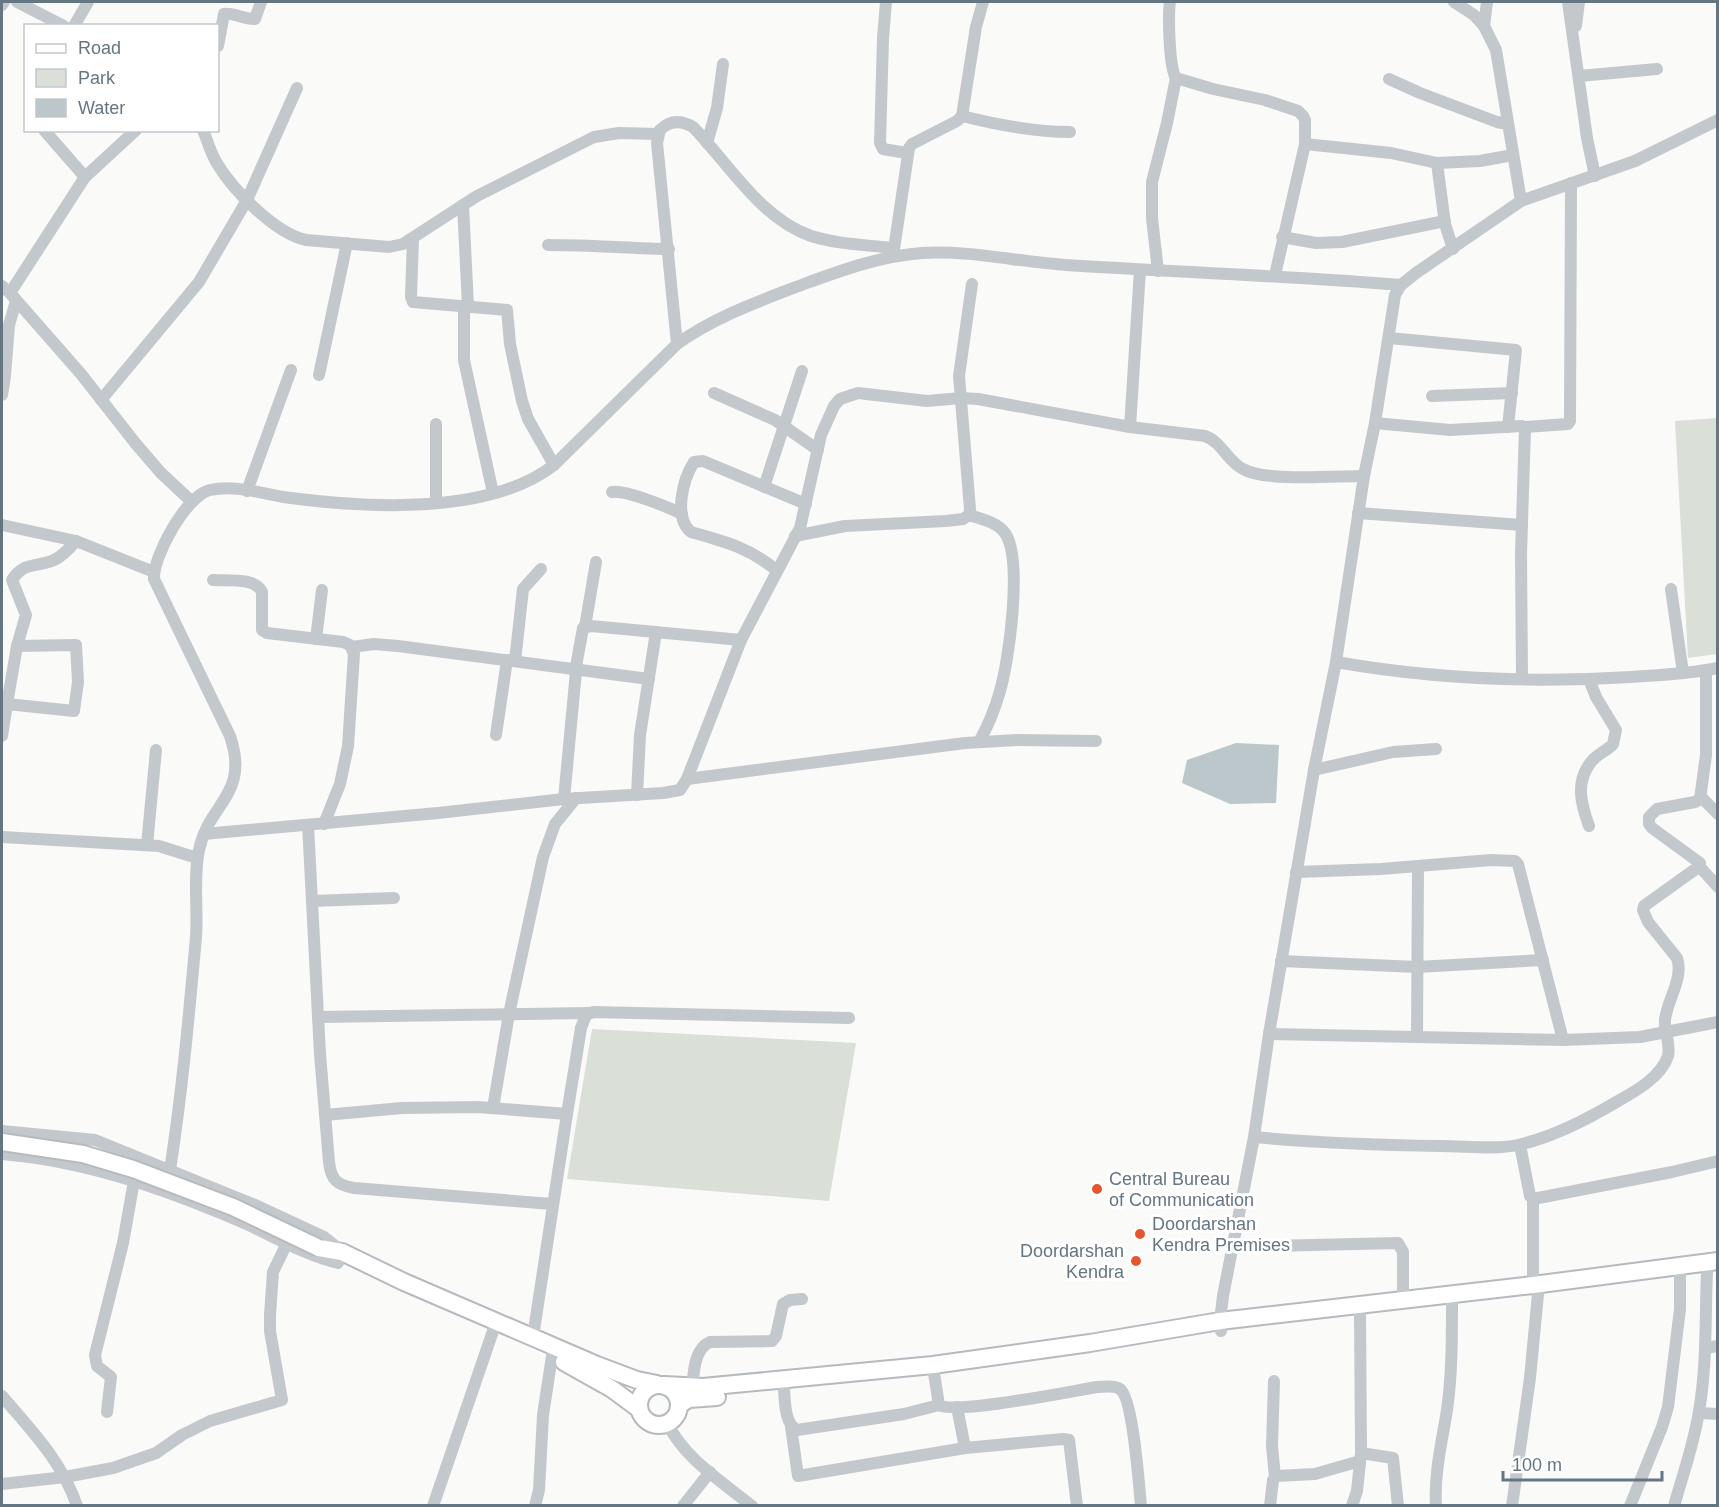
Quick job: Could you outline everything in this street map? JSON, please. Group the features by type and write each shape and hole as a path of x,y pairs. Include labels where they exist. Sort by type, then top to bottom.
{"main road":[{"path":"2,1142 83,1154 133,1168 233,1207 493,1331 552,1356 590,1376 639,1409"},
{"path":"340,1258 404,1281 625,1376 661,1385 675,1393 679,1405 675,1416 667,1423 653,1424 642,1416 639,1409 640,1396 650,1386 661,1385 692,1387 933,1365 1403,1300 1680,1276 1714,1268"},
{"path":"679,1405 689,1399 934,1373 1220,1326 1359,1315 1714,1268"}],"street":[{"path":"16,2 59,24"},
{"path":"75,24 88,2"},
{"path":"219,41 224,14 255,19 261,2"},
{"path":"886,2 880,142 883,149 907,153"},
{"path":"893,252 907,153 912,144 957,121 962,116 976,27 983,2"},
{"path":"1170,2 1173,75 1176,78 1265,100 1298,111 1305,120 1305,144 1275,275"},
{"path":"1455,2 1474,15 1484,26 1496,50 1521,201"},
{"path":"1484,26 1487,2"},
{"path":"1568,2 1587,138 1595,176"},
{"path":"1574,32 1580,2"},
{"path":"707,142 717,108 723,64"},
{"path":"1579,76 1657,69"},
{"path":"1158,271 1152,218 1152,183 1176,78"},
{"path":"1389,79 1420,93 1508,124"},
{"path":"100,400 194,288 248,200 297,88"},
{"path":"962,116 1012,127 1046,132 1070,132"},
{"path":"1220,1326 1223,1296 1254,1137 1296,872 1336,662 1358,513 1395,295 1401,285 1416,273 1521,201 1635,161 1718,120"},
{"path":"677,344 657,143 658,134 668,123 684,122 693,127 762,204 786,224 813,236 893,252 947,253 1046,264 1275,275 1401,285"},
{"path":"46,132 85,177"},
{"path":"2,395 9,325 9,293 85,177 134,132"},
{"path":"204,132 219,167 263,216 287,234 306,240 389,247 403,244 497,185 594,137 619,133 658,134"},
{"path":"1305,144 1391,153 1437,163 1480,161 1513,155"},
{"path":"1437,163 1445,221 1453,249"},
{"path":"1375,423 1450,430 1568,424 1570,421 1571,183"},
{"path":"463,205 466,306 464,360 493,493"},
{"path":"1282,237 1316,243 1342,242 1445,221"},
{"path":"413,238 412,300 415,303 505,309 508,312 510,344 522,402 528,419 554,465"},
{"path":"319,375 347,243"},
{"path":"548,245 669,249"},
{"path":"170,1170 190,1006 196,931 197,858 204,834 231,789 235,777 236,757 230,736 157,587 154,572 161,548 191,501 211,490 247,490 319,502 375,505 436,503 493,493 525,484 539,477 554,465 677,344 712,321 768,297 893,252"},
{"path":"1130,427 1140,270"},
{"path":"795,536 845,526 946,521 963,519 969,515 959,370 972,284"},
{"path":"9,293 161,473 191,501"},
{"path":"1389,338 1516,350 1508,427"},
{"path":"247,490 291,370"},
{"path":"764,487 802,371"},
{"path":"714,393 775,420 818,450"},
{"path":"204,834 570,798 637,795 680,790 687,779 741,640 795,536 806,504 821,435 834,406 848,395 864,393 927,401 978,399 1130,427 1209,438 1215,441 1233,464 1252,474 1270,477 1364,476"},
{"path":"1432,396 1512,393"},
{"path":"436,424 436,503"},
{"path":"1522,679 1522,525 1525,427"},
{"path":"776,570 752,552 731,543 691,532 682,514 687,475 694,462 703,461 806,504"},
{"path":"612,492 623,492 659,503 682,514"},
{"path":"1358,513 1522,525"},
{"path":"969,515 988,521 1000,528 1009,543 1013,562 1013,611 1001,688 994,711 979,742"},
{"path":"2,525 76,541 154,572"},
{"path":"2,736 18,646 26,615 12,580 16,573 26,566 42,564 60,557 76,541"},
{"path":"493,1108 509,1014 543,856 555,824 570,798 576,669 580,636 585,627 596,562"},
{"path":"496,735 524,589 541,569"},
{"path":"213,580 251,582 260,587 262,630 264,632 343,642 352,647 374,644 398,646 649,679"},
{"path":"1671,589 1683,673"},
{"path":"316,639 322,590"},
{"path":"585,627 741,640"},
{"path":"637,795 640,735 656,632"},
{"path":"7,704 74,711 78,682 76,645 18,646"},
{"path":"324,824 340,784 348,746 354,667 352,647"},
{"path":"1336,662 1406,671 1522,679 1589,680 1712,669 1712,755 1704,770 1699,801 1654,810 1648,819 1652,828 1699,861 1699,866 1718,887"},
{"path":"1589,680 1596,697 1616,730 1613,744 1591,762 1581,783 1582,807 1589,826"},
{"path":"687,779 979,742 1096,741"},
{"path":"1314,770 1393,752 1436,749"},
{"path":"147,845 156,750"},
{"path":"1704,770 1718,769"},
{"path":"1701,796 1718,814"},
{"path":"308,825 324,1115 329,1170 335,1182 341,1186 552,1204"},
{"path":"2,837 147,845 168,848 197,858"},
{"path":"1296,872 1418,867 1491,860 1515,861 1523,882 1563,1041"},
{"path":"1254,1137 1342,1144 1499,1147 1520,1145 1589,1118 1640,1089 1654,1076 1666,1059 1669,1046 1665,1032 1666,1012 1678,975 1678,961 1648,922 1643,910 1644,906 1699,866"},
{"path":"1417,1037 1418,867"},
{"path":"312,901 394,898"},
{"path":"1281,961 1417,967 1543,960"},
{"path":"533,1337 581,1028 589,1013"},
{"path":"318,1017 589,1013 849,1018"},
{"path":"1269,1034 1563,1041 1628,1038 1718,1022"},
{"path":"324,1115 402,1108 493,1108 567,1114"},
{"path":"2,1131 96,1140 255,1205 324,1238 340,1258"},
{"path":"74,1165 78,1138"},
{"path":"1512,1506 1530,1378 1535,1290 1533,1199 1530,1196 1520,1145"},
{"path":"2,1154 74,1165 134,1181 242,1222 316,1258 340,1258"},
{"path":"1533,1199 1718,1161"},
{"path":"107,1412 111,1377 96,1364 95,1355 123,1243 134,1181"},
{"path":"2,1484 65,1477 113,1468 162,1450 182,1435 210,1421 282,1400 270,1331 270,1315 273,1272 287,1243"},
{"path":"1233,1247 1398,1243 1403,1252 1403,1300"},
{"path":"1674,1506 1691,1449 1711,1347 1714,1268"},
{"path":"1630,1506 1668,1407 1680,1309 1680,1276"},
{"path":"692,1387 699,1352 705,1344 771,1341 776,1336 783,1304 790,1300 802,1299"},
{"path":"1436,1506 1436,1478 1448,1407 1452,1304"},
{"path":"1352,1506 1357,1491 1361,1457 1359,1315"},
{"path":"433,1506 493,1331"},
{"path":"535,1506 539,1490 543,1415 552,1356"},
{"path":"934,1373 939,1405"},
{"path":"1270,1506 1275,1477 1272,1446 1274,1381"},
{"path":"791,1427 797,1430 904,1414 939,1405 942,1408 957,1407 1097,1387 1116,1387 1122,1390 1129,1407 1141,1506"},
{"path":"784,1390 798,1476 965,1448 1064,1439 1069,1440 1077,1506"},
{"path":"2,1396 46,1446 65,1477 77,1506"},
{"path":"957,1407 965,1448"},
{"path":"1699,1413 1718,1414"},
{"path":"667,1423 675,1440 686,1452 752,1506"},
{"path":"1275,1477 1315,1474 1361,1457 1393,1458 1398,1506"},
{"path":"683,1506 710,1472"}],"green space":[{"path":"1717,418 1717,654 1688,658 1675,421"},
{"path":"592,1029 856,1043 829,1201 567,1179"}],"water":[{"path":"1236,743 1279,745 1276,803 1230,804 1182,783 1187,760"}],"place":[{"name":"Central Bureau of Communication","path":"1097,1189"},
{"name":"Doordarshan Kendra Premises","path":"1140,1234"},
{"name":"Doordarshan Kendra","path":"1136,1261"}]}
